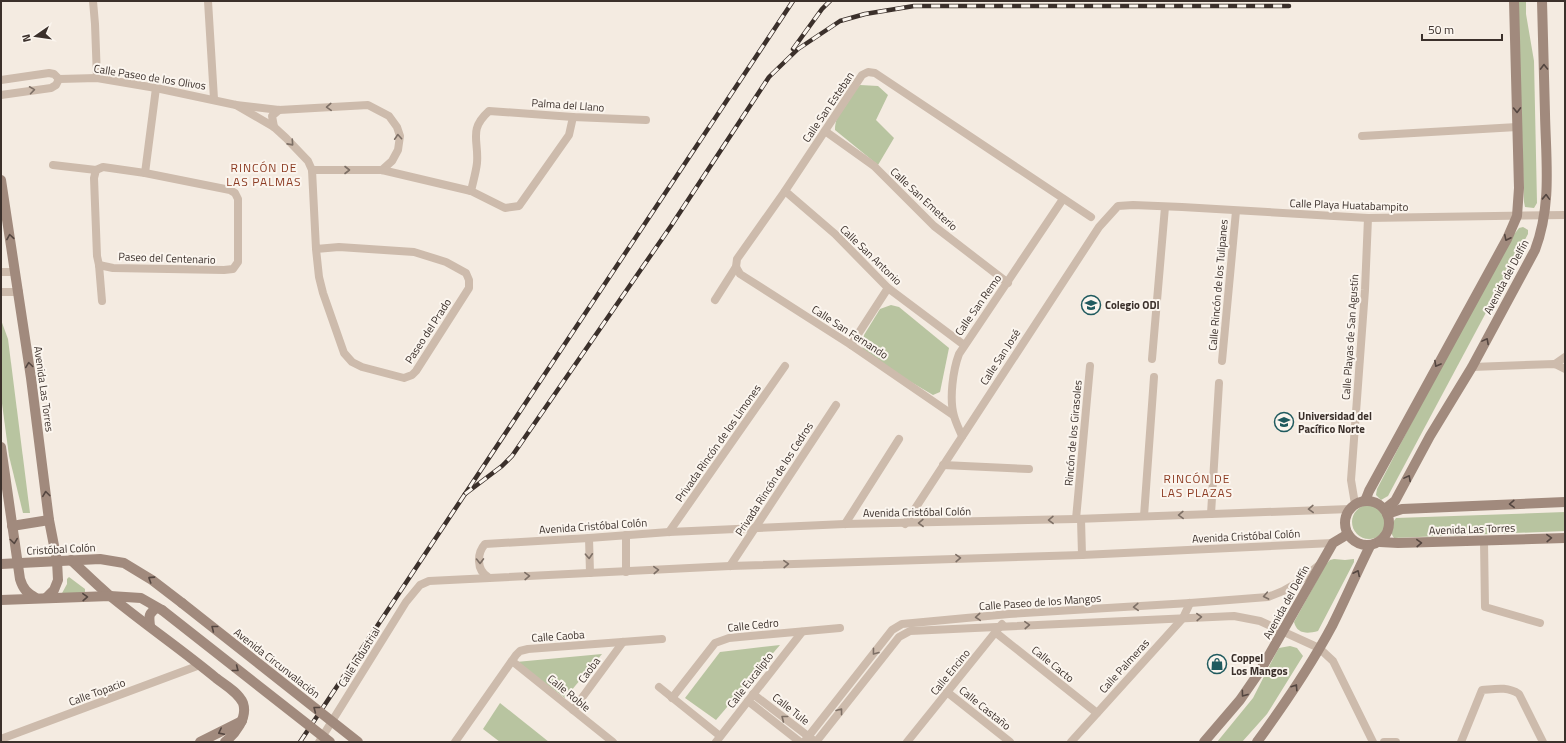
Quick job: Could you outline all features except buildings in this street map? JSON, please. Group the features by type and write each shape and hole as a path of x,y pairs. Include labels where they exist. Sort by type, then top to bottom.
{"street":[{"path":"93,1 97,78"},
{"path":"208,1 214,99"},
{"name":"Avenida del Delfín","path":"1365,501 1368,491 1507,239 1517,216 1519,188 1514,1"},
{"name":"Avenida del Delfín","path":"1386,511 1395,501 1430,436 1472,367 1535,250 1542,233 1545,216 1547,183 1542,1"},
{"name":"Calle San Esteban","path":"715,300 736,267 737,259 785,191 862,75 868,72 875,73 1091,217"},
{"name":"Calle Paseo de los Olivos","path":"1,80 49,73 54,74 59,79 97,78 214,99 236,105"},
{"path":"1,95 51,88 56,85 59,79"},
{"path":"53,165 96,170 103,167 145,173 156,88"},
{"path":"236,105 279,110 368,105 389,116 397,127 400,136 398,150 392,161 382,170"},
{"path":"236,105 274,127 308,161 312,170 382,170 471,191 505,208 519,206 569,135 572,117"},
{"path":"274,127 272,116 279,110"},
{"name":"Palma del Llano","path":"471,191 477,162 476,128 480,119 489,111 572,117 646,120"},
{"path":"1362,136 1517,127"},
{"name":"Calle San Emeterio","path":"825,131 874,166 934,226 1008,283"},
{"path":"96,170 94,178 97,256 100,265 102,301"},
{"name":"Paseo del Prado","path":"312,170 316,249 323,293 344,353 352,362 362,367 404,378 412,375 469,288 469,280 466,273 446,262 414,252 339,247 316,249"},
{"name":"Paseo del Centenario","path":"100,265 114,268 224,270 233,269 238,262 238,199 235,193 230,190 145,173"},
{"name":"Avenida Las Torres","path":"1,180 19,292 49,520 57,560 58,580 54,590 41,598"},
{"name":"Calle San Antonio","path":"785,191 839,238 888,288 964,345"},
{"name":"Calle San Remo","path":"962,436 953,415 952,388 953,373 959,354 1063,199"},
{"name":"Calle Playa Huatabampito","path":"1118,206 1133,205 1368,218 1565,215"},
{"name":"Calle San José","path":"905,524 1099,227 1118,206"},
{"path":"1152,359 1165,207"},
{"name":"Calle Rincón de los Tulipanes","path":"1222,361 1236,211"},
{"name":"Calle Playas de San Agustín","path":"1353,506 1351,480 1365,290 1368,218"},
{"name":"Calle San Fernando","path":"736,267 740,274 851,345 953,415"},
{"path":"1,272 15,272"},
{"path":"851,345 888,288"},
{"path":"1,292 19,292"},
{"path":"1555,364 1565,357"},
{"path":"1472,367 1555,364 1565,369"},
{"name":"Privada Rincón de los Limones","path":"669,532 785,366"},
{"name":"Rincón de los Girasoles","path":"1082,554 1078,502 1090,366"},
{"path":"1144,516 1154,377"},
{"path":"1211,514 1219,383"},
{"name":"Privada Rincón de los Cedros","path":"730,566 836,405"},
{"path":"845,524 899,439"},
{"path":"1,446 17,564 22,586 27,593 41,598"},
{"path":"943,465 1029,469"},
{"path":"1257,742 1278,713 1319,648 1375,544 1388,533 1389,527 1386,511 1377,503 1365,501 1353,506 1345,517 1344,523 1348,534 1356,543 1363,545 1375,544"},
{"name":"Avenida Las Torres","path":"1386,511 1565,502"},
{"name":"Avenida Cristóbal Colón","path":"488,577 484,575 480,568 479,558 480,549 485,544 669,532 845,524 905,524 1079,519 1211,514 1353,506"},
{"path":"12,526 49,520"},
{"name":"Avenida del Delfín","path":"1204,742 1244,694 1260,671 1333,543 1348,534"},
{"path":"626,535 626,572"},
{"path":"589,538 590,573"},
{"name":"Avenida Las Torres","path":"1375,544 1565,538"},
{"path":"1484,541 1485,607 1540,623"},
{"name":"Avenida Cristóbal Colón","path":"420,585 429,581 488,577 626,572 730,566 1082,554 1333,543"},
{"name":"Cristóbal Colón","path":"1,564 100,558 124,563 152,580 182,603"},
{"path":"71,560 110,596 237,695 243,703 244,712 242,721 232,738 225,742"},
{"name":"Calle Paseo de los Mangos","path":"811,741 892,630 902,624 1008,614 1268,597 1297,583 1322,562"},
{"name":"Calle Industrial","path":"319,742 406,602 420,585"},
{"path":"1,600 110,596 141,598 159,609 330,742"},
{"name":"Avenida Circunvalación","path":"182,603 358,742"},
{"name":"Calle Palmeras","path":"1071,742 1183,618 1190,603"},
{"path":"150,626 149,614 152,611 159,609"},
{"name":"Calle Encino","path":"907,742 998,629 1008,614"},
{"name":"Calle Paseo de los Mangos","path":"811,741 899,637 910,631 998,629 1234,616 1260,621 1319,648 1333,661 1374,742"},
{"name":"Calle Cedro","path":"672,698 715,643 721,640 840,628"},
{"name":"Calle Cacto","path":"998,629 1096,713"},
{"name":"Calle Eucalipto","path":"718,739 802,632"},
{"name":"Calle Caoba","path":"455,742 520,651 528,649 662,639"},
{"name":"Caoba","path":"573,710 623,642"},
{"name":"Calle Roble","path":"512,661 613,742"},
{"name":"Calle Topacio","path":"1,739 200,665"},
{"path":"659,687 718,739"},
{"path":"1461,742 1482,690 1506,688 1519,694 1543,742"},
{"name":"Calle Castaño","path":"947,692 1010,742"},
{"name":"Calle Tule","path":"753,694 811,741"},
{"name":"Calle Tule","path":"748,701 800,742"},
{"path":"200,742 242,721"},
{"path":"1384,742 1396,742"}],"green space":[{"path":"1518,1 1526,1 1526,14 1534,61 1537,203 1534,208 1525,207 1524,202"},
{"path":"860,85 878,86 888,95 876,120 894,138 878,165 835,130 837,117 840,111"},
{"path":"1523,227 1528,230 1528,234 1388,496 1381,500 1376,495 1377,489 1512,237 1519,228"},
{"path":"891,305 899,307 949,348 940,392 933,395 862,353 864,335 880,309"},
{"path":"1,320 8,339 30,513 23,513 9,456 1,396"},
{"path":"1366,505 1372,505 1376,506 1383,512 1386,522 1385,529 1379,536 1372,539 1366,539 1362,538 1355,532 1352,525 1352,519 1353,515 1359,508"},
{"path":"1565,512 1565,531 1394,538 1391,530 1392,523 1396,518"},
{"path":"1354,559 1354,562 1318,631 1306,633 1300,631 1295,626 1294,622 1326,564 1330,560"},
{"path":"69,577 85,589 85,593 61,595"},
{"path":"780,645 716,720 685,698 720,652"},
{"path":"1290,646 1297,648 1303,656 1267,714 1242,742 1217,742 1253,698 1279,648"},
{"path":"602,654 565,698 516,662"},
{"path":"500,703 549,742 500,742 483,729"}],"railway":[{"path":"300,742 793,1"},
{"path":"793,49 822,9 830,1"},
{"path":"465,494 502,466 512,456 671,226 769,77 798,49 840,21 865,14 914,6 1289,6"}],"place":[{"name":"Colegio ODI","path":"1091,305"},
{"name":"Universidad del Pacífico Norte","path":"1284,422"},
{"name":"Coppel Los Mangos","path":"1217,664"}],"district":[{"name":"RINCÓN DE LAS PALMAS","path":"264,175"},
{"name":"RINCÓN DE LAS PLAZAS","path":"1197,486"}]}
